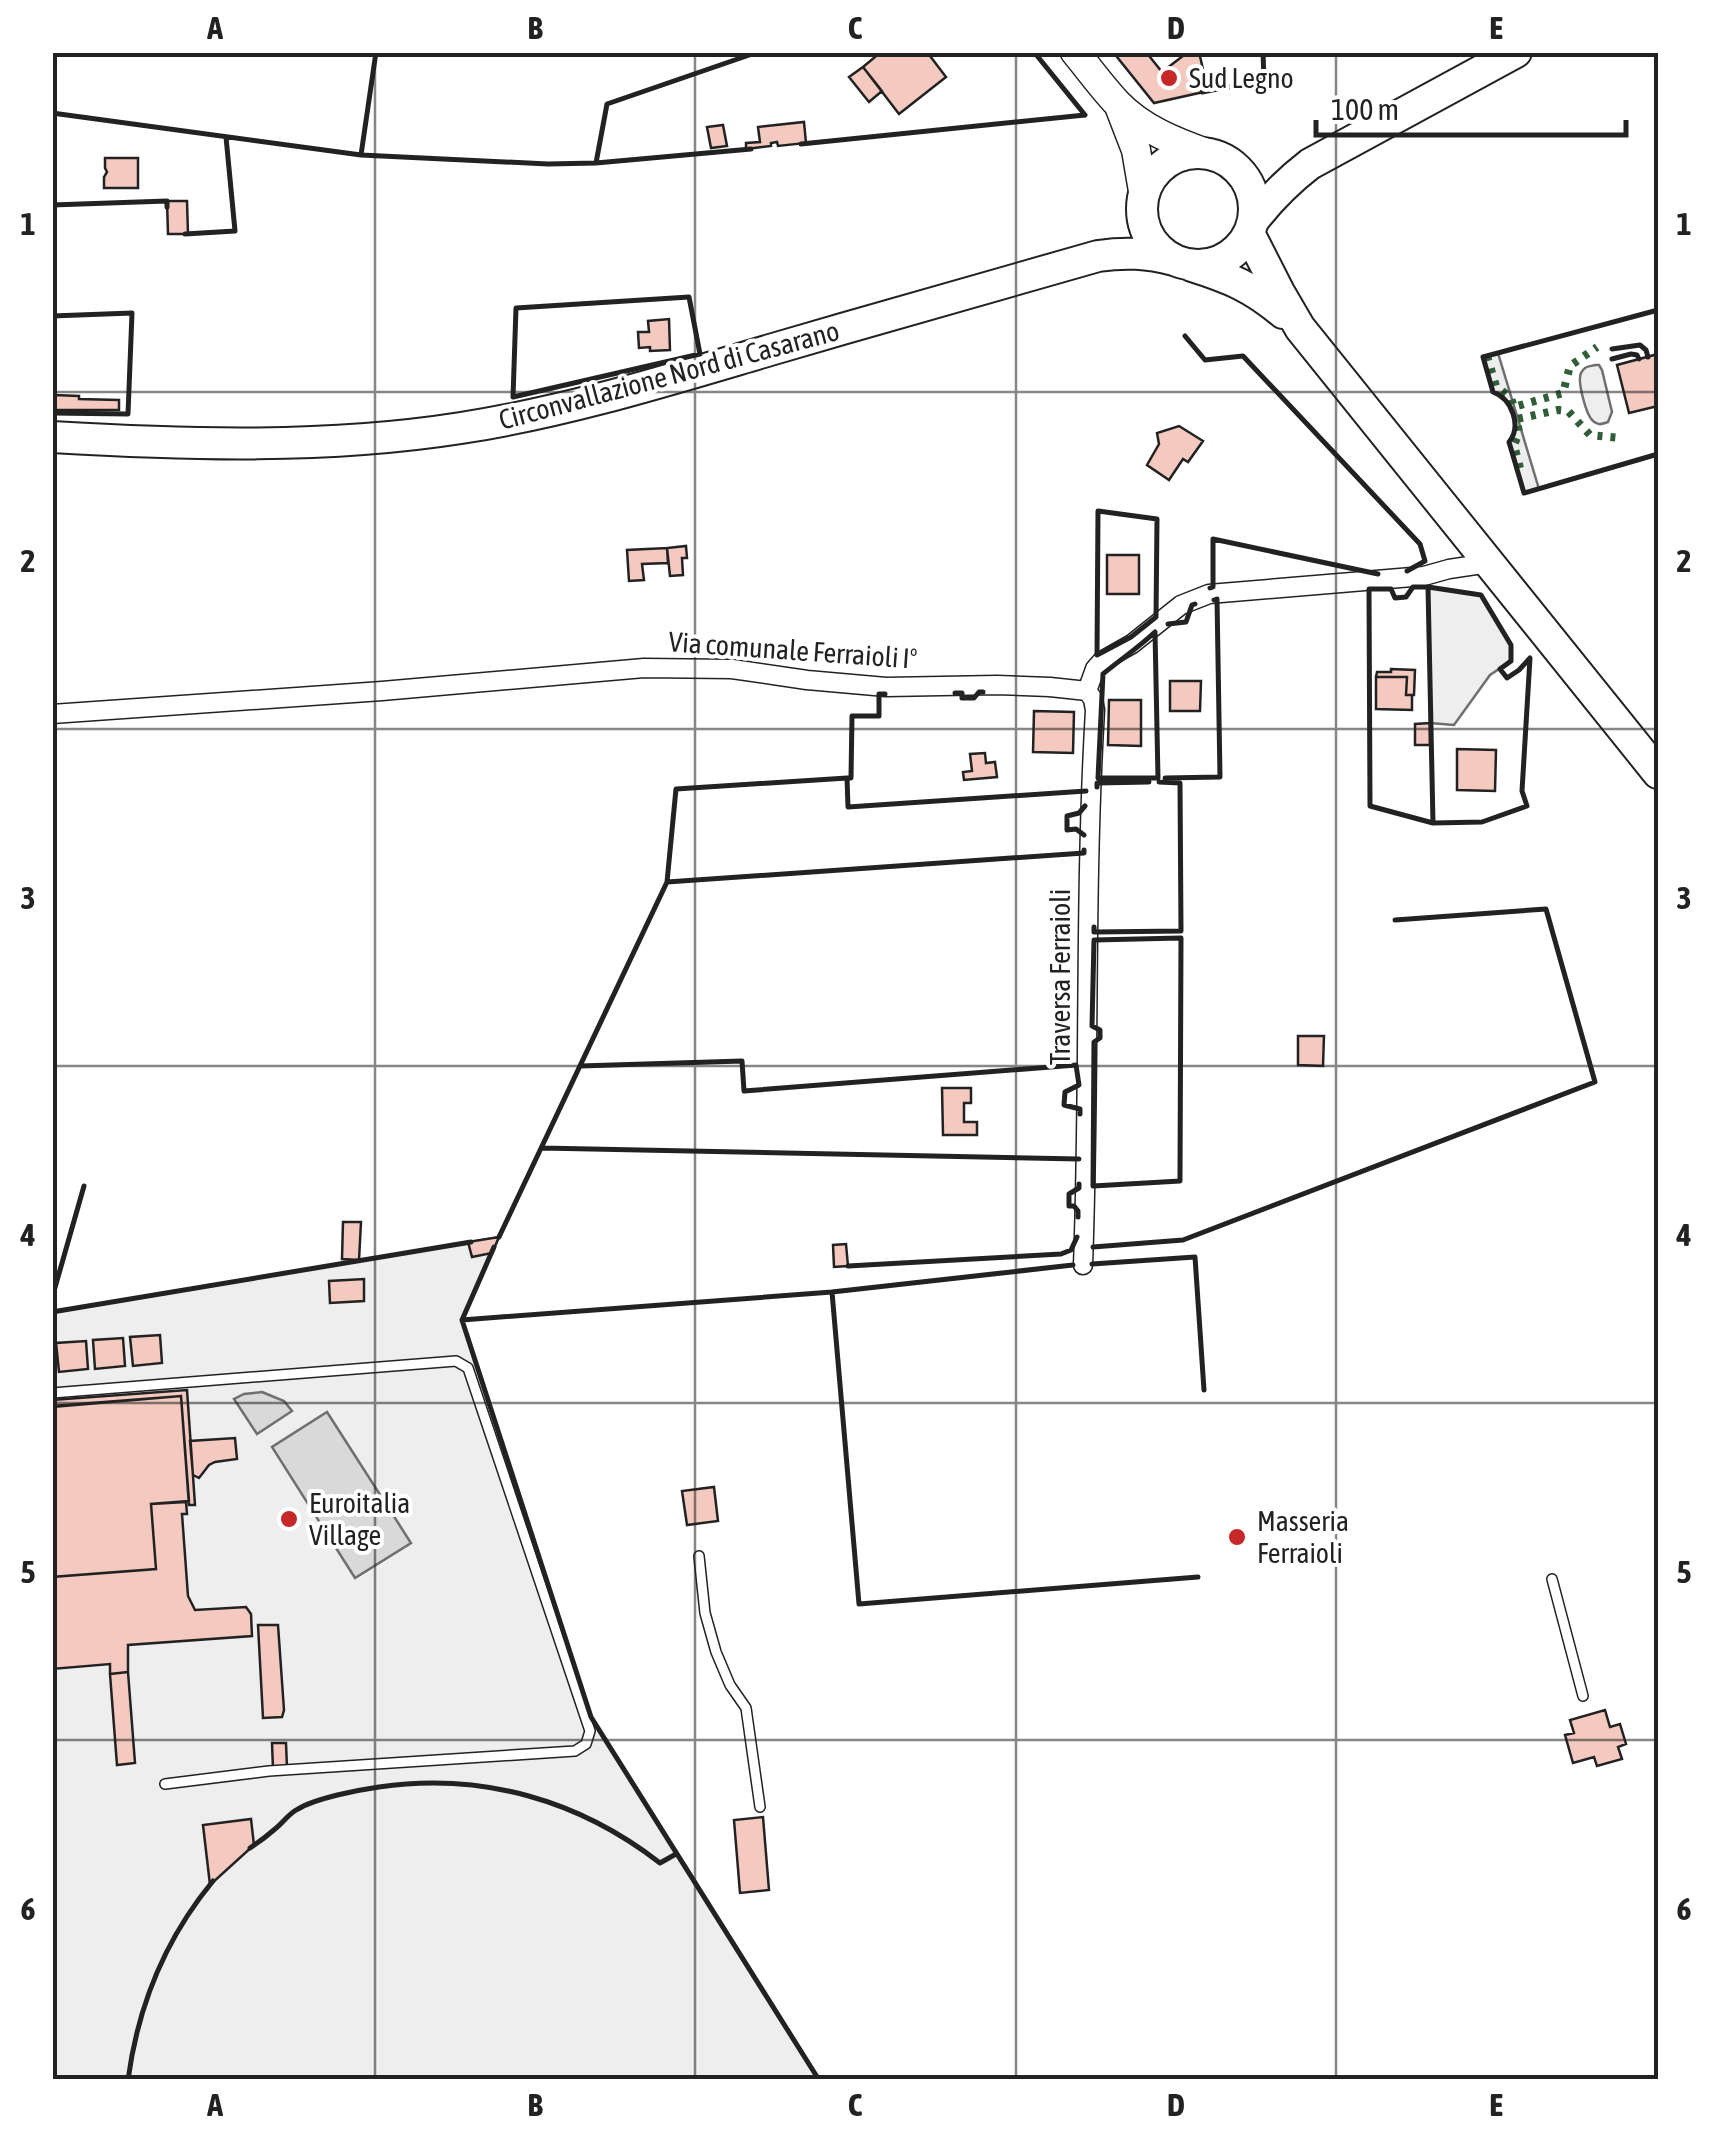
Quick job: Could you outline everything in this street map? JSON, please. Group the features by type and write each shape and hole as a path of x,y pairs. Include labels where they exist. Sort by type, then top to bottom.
{"main road":[{"path":"1143,204 1148,234 1164,253 1180,262 1208,264 1228,257 1269,200 1310,164 1516,52"},
{"path":"1098,256 1129,237 1148,184 1157,172 1180,156 1216,157 1254,166 1310,164"},
{"path":"1216,157 1235,167 1252,192 1251,227 1278,292 1300,328 1658,773"},
{"path":"1098,256 1145,253 1225,276 1253,289 1300,328"},
{"name":"Circonvallazione Nord di Casarano","path":"52,437 143,442 355,440 460,428 602,399 1098,256"}],"street":[{"path":"1075,52 1138,122 1216,157"},
{"path":"1118,104 1136,150 1143,204"},
{"path":"1087,691 1095,668 1102,661 1132,644 1193,598 1424,576 1489,562"},
{"name":"Via comunale Ferraioli I°","path":"52,714 644,668 732,669 886,687 1050,686 1087,691"},
{"name":"Traversa Ferraioli","path":"1083,1265 1088,832 1095,710 1094,699 1087,691"}],"lane":[{"path":"52,1392 456,1361 468,1368 590,1732 586,1744 575,1751 269,1772 165,1784"},
{"path":"699,1556 705,1613 716,1652 730,1685 746,1708 760,1807"},
{"path":"1552,1580 1583,1696"}],"shaded area":[{"path":"1498,353 1539,489 1524,493 1509,442 1515,428 1513,414 1493,392 1483,357"},
{"path":"1599,365 1612,412 1608,422 1597,424 1588,412 1580,383 1586,367"},
{"path":"1428,587 1481,595 1511,645 1511,661 1490,675 1454,725 1430,723"},
{"name":"Euroitalia Village","path":"499,1237 462,1321 591,1717 819,2079 53,2080 53,1312"},
{"path":"262,1392 284,1401 292,1411 257,1434 234,1399"},
{"path":"327,1412 411,1543 355,1578 272,1447"}],"building":[{"path":"881,52 927,52 946,77 899,114 863,67"},
{"name":"Sud Legno","path":"1113,52 1146,52 1162,72 1188,52 1199,52 1208,91 1154,103"},
{"path":"863,67 882,91 869,102 849,77"},
{"path":"804,122 806,143 778,146 777,142 746,149 746,143 760,142 758,127"},
{"path":"723,125 727,146 711,148 707,127"},
{"path":"105,158 138,158 138,188 104,188"},
{"path":"167,201 187,201 188,234 168,234"},
{"path":"669,319 670,350 639,348 638,332 649,332 648,321"},
{"path":"1658,354 1658,406 1629,413 1617,365"},
{"path":"54,395 119,400 119,410 53,410"},
{"path":"1179,426 1203,441 1188,462 1183,459 1169,480 1147,465 1159,444 1157,433"},
{"path":"686,546 683,575 670,576 667,548"},
{"path":"667,548 668,563 642,564 644,580 629,581 627,550"},
{"path":"1107,555 1139,555 1139,594 1107,594"},
{"path":"1415,670 1414,695 1406,695 1407,677 1376,677 1377,672"},
{"path":"1376,677 1407,677 1406,695 1412,695 1412,710 1376,709"},
{"path":"1170,681 1201,681 1200,711 1170,711"},
{"path":"1109,700 1141,700 1141,746 1108,745"},
{"path":"1034,711 1074,712 1073,753 1033,752"},
{"path":"1430,723 1430,745 1415,745 1415,724"},
{"path":"1457,749 1496,750 1495,791 1457,790"},
{"path":"985,753 986,763 995,762 997,777 964,780 963,772 972,771 970,754"},
{"path":"1298,1036 1324,1036 1323,1066 1298,1065"},
{"path":"942,1088 971,1088 971,1103 964,1103 964,1122 977,1122 977,1135 943,1135"},
{"path":"343,1222 361,1222 359,1260 342,1259"},
{"path":"499,1237 492,1253 472,1257 468,1242"},
{"path":"846,1244 848,1266 834,1267 833,1245"},
{"path":"364,1279 364,1301 330,1303 329,1281"},
{"path":"160,1335 162,1363 133,1366 130,1337"},
{"path":"123,1338 125,1366 95,1369 93,1340"},
{"path":"86,1341 88,1369 59,1372 56,1343"},
{"path":"187,1390 195,1505 189,1505 181,1396 52,1406 52,1400"},
{"path":"181,1396 189,1501 151,1504 156,1569 52,1577 52,1407"},
{"path":"235,1438 237,1459 209,1465 199,1478 193,1475 190,1441"},
{"path":"714,1487 718,1521 687,1525 682,1491"},
{"path":"186,1502 187,1514 182,1514 188,1596 195,1610 246,1607 251,1614 252,1636 128,1645 128,1672 110,1674 110,1664 52,1669 52,1577 156,1569 151,1504"},
{"path":"258,1625 278,1625 282,1717 263,1718"},
{"path":"128,1672 135,1763 117,1765 110,1674"},
{"path":"1605,1710 1610,1727 1620,1724 1626,1744 1618,1747 1622,1759 1597,1766 1594,1757 1573,1763 1565,1735 1574,1733 1570,1720"},
{"path":"272,1743 286,1743 287,1768 273,1769"},
{"path":"763,1817 769,1890 740,1893 734,1820"},
{"path":"251,1819 254,1845 210,1885 203,1825"}],"hedge":[{"path":"1487,356 1496,386 1511,398 1514,407 1563,393 1570,366 1597,347"},
{"path":"1520,468 1514,445 1519,433 1517,419 1568,411 1590,435 1620,438"}],"wall":[{"path":"376,52 361,155 596,163"},
{"path":"751,149 596,163 607,104 758,52"},
{"path":"1034,52 1085,115"},
{"path":"1202,92 1264,80 1263,52"},
{"path":"52,113 361,155"},
{"path":"801,144 1085,115"},
{"path":"185,234 235,231 226,137"},
{"path":"52,205 167,201 167,207"},
{"path":"689,297 700,354 513,397 516,308 689,297"},
{"path":"1658,310 1483,357 1493,392 1513,414 1515,428 1509,442 1524,493 1658,454"},
{"path":"52,316 132,313 128,414 52,413"},
{"path":"1185,336 1205,360 1243,356 1420,544 1425,561 1407,571"},
{"path":"1612,349 1640,345 1648,357"},
{"path":"1612,359 1631,354 1639,359"},
{"path":"1098,511 1157,519 1156,617 1131,637 1097,655 1098,511"},
{"path":"1210,588 1213,539 1378,574"},
{"path":"1413,587 1428,587 1433,823 1370,806 1369,589 1391,589 1395,598 1406,597 1413,587"},
{"path":"1428,587 1481,595 1511,645 1511,661 1500,669 1507,678 1530,658 1522,791 1527,806 1482,822 1433,823"},
{"path":"1165,778 1220,777 1217,599 1214,600"},
{"path":"1168,624 1186,622 1195,604"},
{"path":"1155,632 1158,778 1098,778 1103,674 1155,632"},
{"path":"955,693 962,693 962,698 974,698 983,692"},
{"path":"885,694 879,694 879,716 852,716 848,807 1086,791"},
{"path":"847,778 676,789 667,882 1084,850"},
{"path":"1097,787 1097,783 1149,782"},
{"path":"1094,927 1094,932 1181,931 1180,783 1159,782"},
{"path":"1084,835 1076,829 1067,830 1067,816 1079,813 1085,806"},
{"path":"499,1237 667,882"},
{"path":"1093,1247 1183,1240 1595,1082 1546,909 1395,920"},
{"path":"1181,938 1180,1181 1093,1186 1094,1042 1100,1038 1100,1030 1092,1026 1094,940 1181,938"},
{"path":"580,1066 742,1061 744,1091 1076,1065 1079,1085 1065,1092 1064,1105 1080,1109 1080,1114"},
{"path":"541,1148 1079,1159"},
{"path":"1078,1217 1074,1206 1069,1206 1069,1194 1079,1184"},
{"path":"52,1298 84,1186"},
{"path":"848,1266 1061,1254 1071,1250 1077,1237"},
{"path":"52,1312 471,1242"},
{"path":"494,1247 462,1320 591,1717 819,2080"},
{"path":"1092,1264 1195,1257 1204,1390"},
{"path":"1073,1265 832,1292 859,1604 1198,1577"},
{"path":"462,1320 832,1292"},
{"path":"250,1848 295,1811 315,1801 417,1783 492,1788 528,1796 596,1822 660,1863 676,1854"},
{"path":"1658,1854 1658,1866"},
{"path":"128,2080 139,2025 156,1974 181,1926 213,1881"}],"place":[{"name":"Sud Legno","path":"1169,78"},
{"name":"Euroitalia Village","path":"289,1519"},
{"name":"Masseria Ferraioli","path":"1237,1537"}]}
